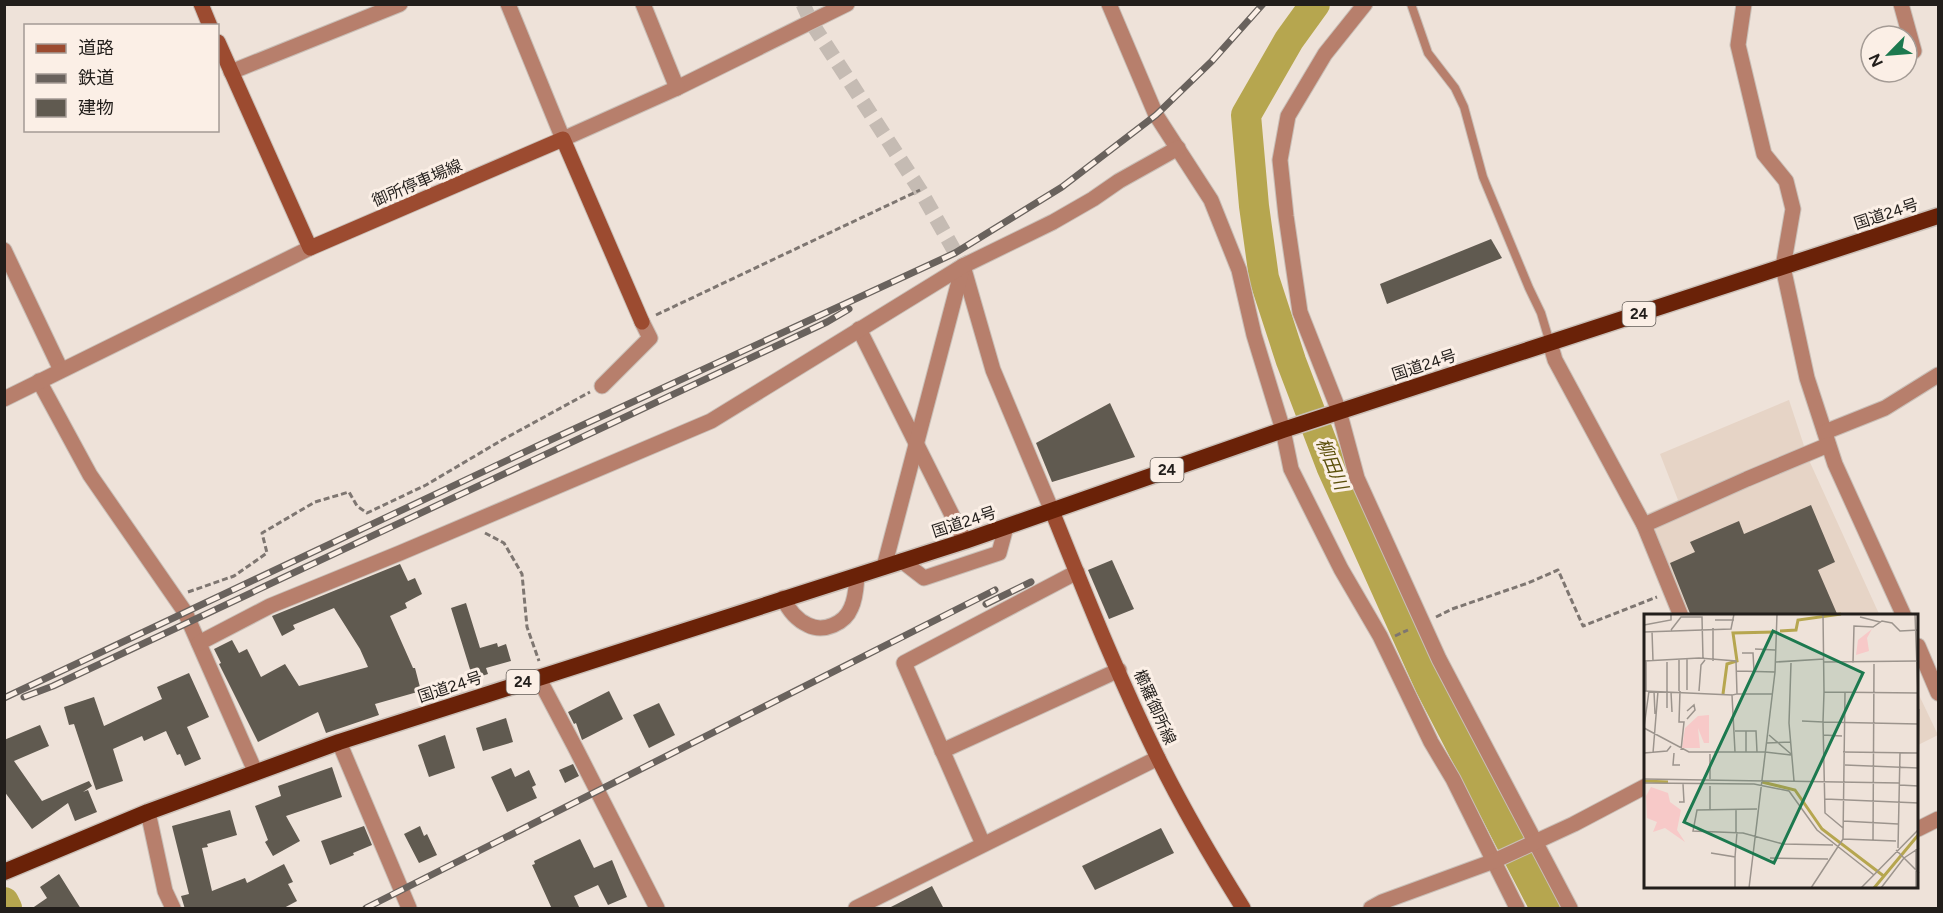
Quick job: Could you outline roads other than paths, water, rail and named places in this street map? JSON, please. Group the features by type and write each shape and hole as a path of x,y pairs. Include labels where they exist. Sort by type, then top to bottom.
{"highway":[{"name":"国道24号","path":"4,872 147,812 339,742 964,541 1289,428 1938,216"}],"main road":[{"path":"201,4 209,24"},
{"path":"219,44 310,248"},
{"path":"563,139 642,322"},
{"name":"御所停車場線","path":"310,248 563,139"},
{"name":"櫛羅御所線","path":"1052,511 1158,758 1243,909"}],"street":[{"path":"231,72 400,4"},
{"path":"508,4 563,139 677,88 847,4"},
{"path":"643,4 677,88"},
{"path":"1109,4 1156,115 1211,200 1239,270 1254,335 1289,428 1291,469 1341,569 1382,641 1431,742 1453,779 1517,909"},
{"path":"1365,4 1325,54 1288,116 1280,160 1300,312 1357,478 1439,659 1570,909"},
{"path":"1744,4 1738,45 1743,67 1764,154 1786,181 1793,209 1783,267 1807,378 1835,464 1903,614"},
{"path":"1900,4 1906,24"},
{"path":"199,643 270,606 711,421 963,266 1053,222 1178,148"},
{"path":"4,399 310,248"},
{"path":"4,250 61,370"},
{"path":"884,567 963,266"},
{"path":"963,266 993,370 1052,511"},
{"path":"602,386 650,338 642,322"},
{"path":"860,329 964,541"},
{"path":"1550,343 1555,360 1644,525 1680,614"},
{"path":"1644,525 1826,439 1885,408 1938,375"},
{"path":"39,381 90,475 184,612 255,771"},
{"path":"902,561 924,578 999,553 1006,527"},
{"path":"983,844 904,663 1077,572"},
{"path":"783,598 788,608 810,626 831,627 841,621 851,610 856,596 857,576"},
{"path":"1919,650 1938,693"},
{"path":"942,751 1119,670"},
{"path":"537,677 657,909"},
{"path":"339,742 408,909"},
{"path":"856,909 1158,758"},
{"path":"1371,909 1382,902 1494,861 1574,824 1644,787"},
{"path":"147,812 165,891 173,909"},
{"path":"1919,828 1938,819"}],"lane":[{"path":"1412,4 1428,53 1455,88 1464,106 1483,177 1541,313 1550,343"}],"waterway":[{"name":"柳田川","path":"1315,4 1289,40 1246,115 1254,206 1264,278 1291,361 1331,466 1430,686 1545,908"},
{"path":"4,902 7,908"}],"tunnel":[{"path":"803,4 811,22 920,190 963,266"}],"railway":[{"path":"4,698 546,442 955,253 1062,187 1156,115 1212,61 1263,4"},
{"path":"24,697 53,686 827,322 849,309"},
{"path":"986,604 1031,582"},
{"path":"366,908 995,590"}]}
